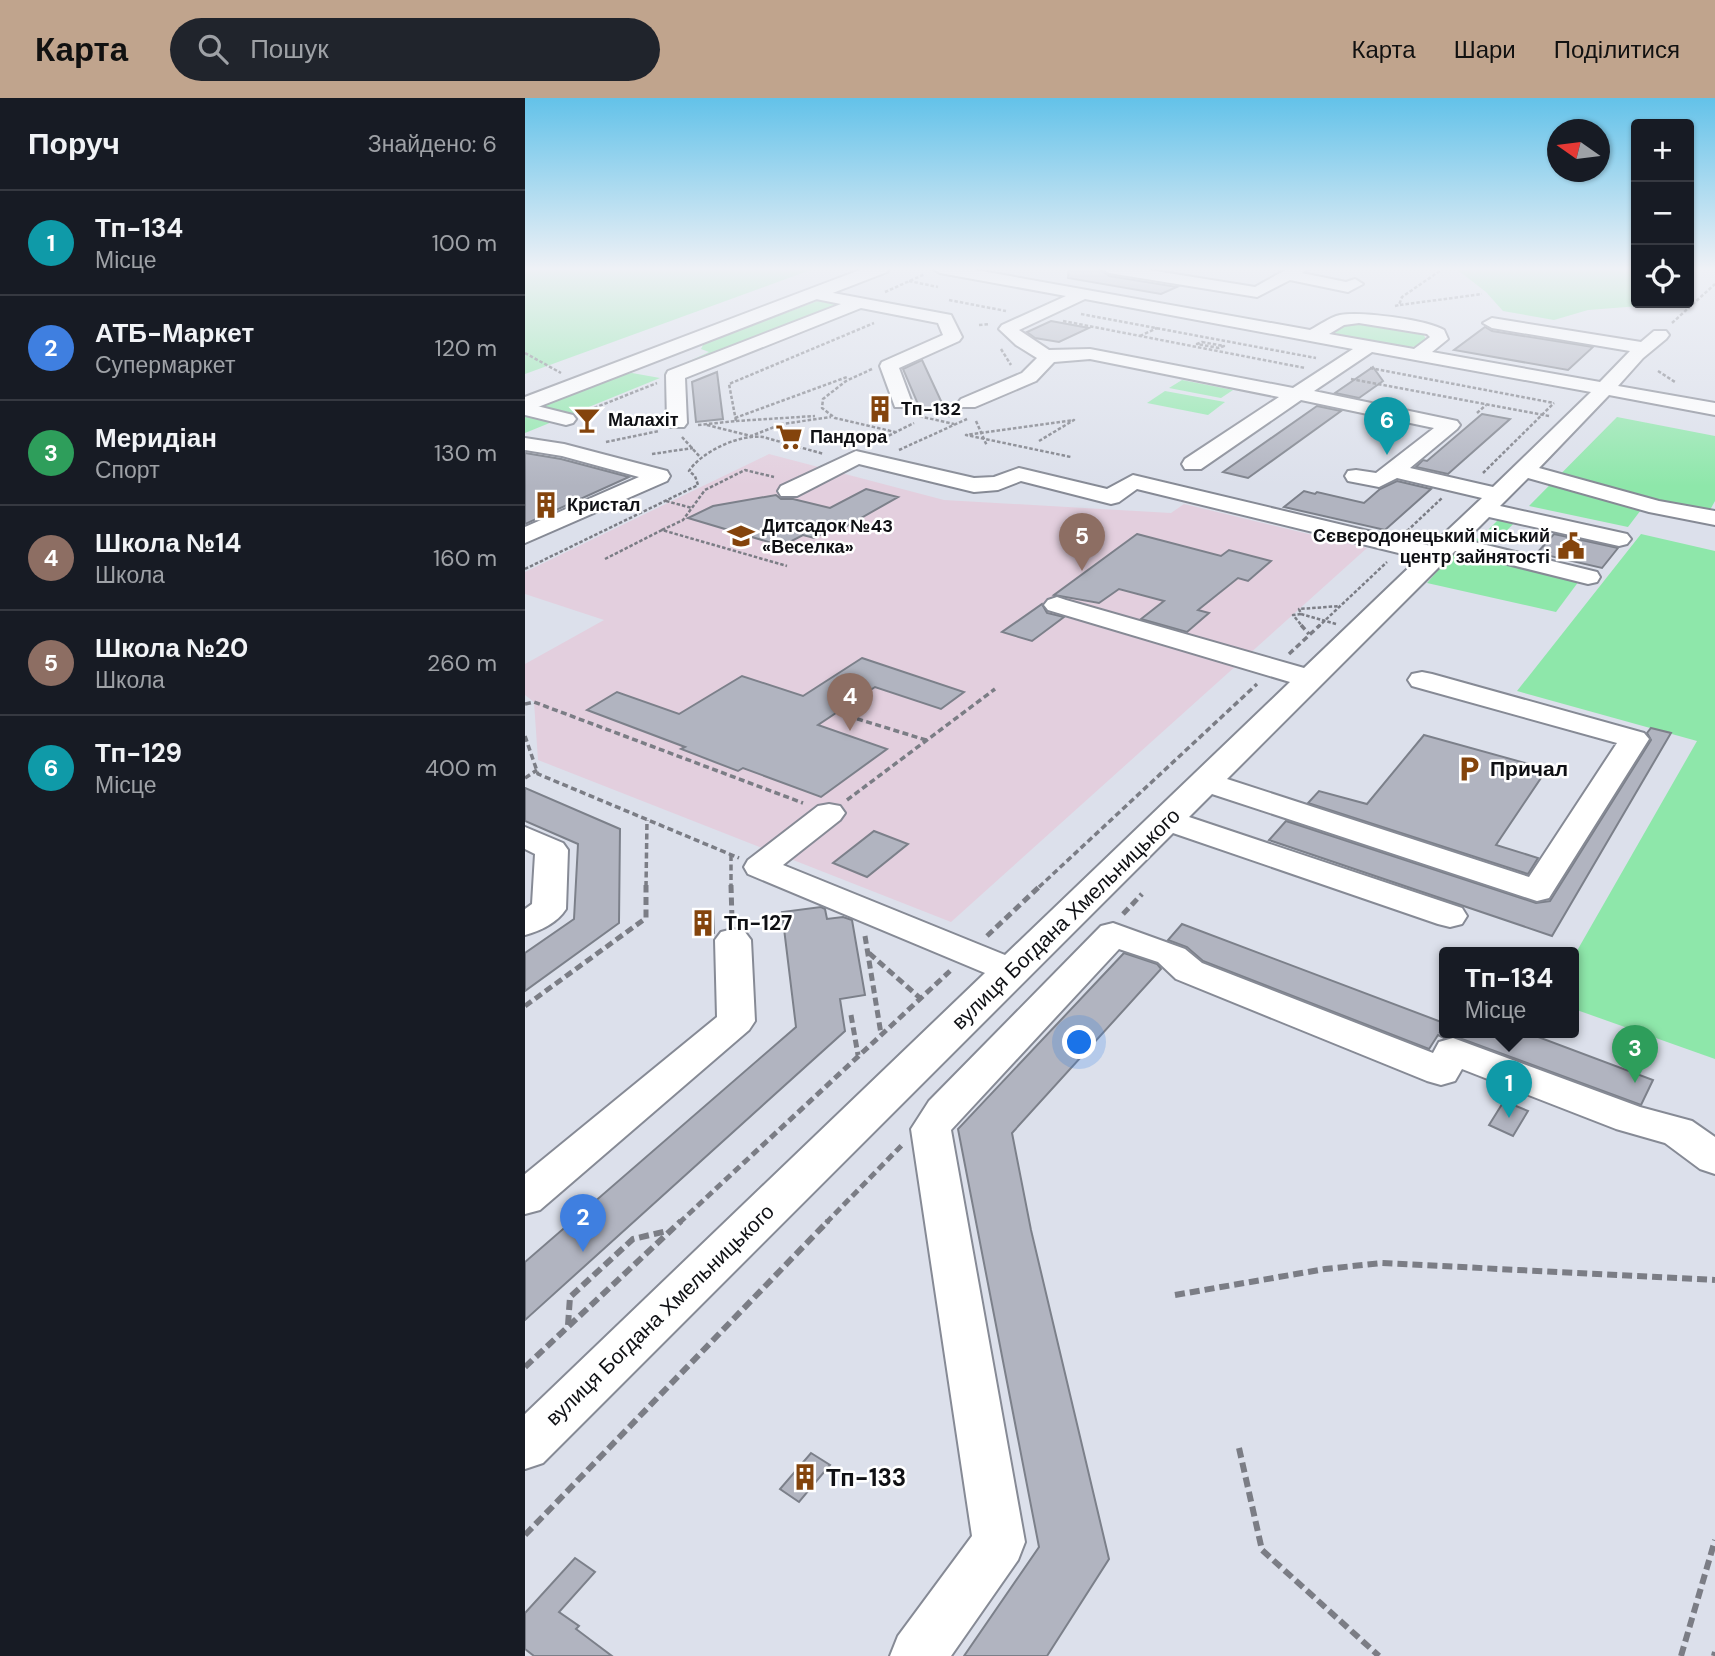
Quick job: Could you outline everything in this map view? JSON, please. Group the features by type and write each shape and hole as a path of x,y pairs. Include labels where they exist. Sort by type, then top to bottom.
{"main road":[{"path":"525,407 692,341"}],"street":[{"path":"683,426 675,375 763,341"},
{"path":"905,408 889,366 945,341"},
{"path":"1021,341 1049,356 1082,353 1450,425 1379,480 1356,476"},
{"path":"1339,341 1715,409"},
{"path":"1417,355 1437,341"},
{"path":"1586,341 1641,351"},
{"path":"1593,347 1641,351 1653,341"},
{"path":"1193,464 1369,346"},
{"name":"вулиця Богдана Хмельницького","path":"525,1447 1443,549 1476,494 1523,470 1557,413 1641,351"},
{"path":"972,414 998,387 1020,382 1039,369 1049,356"},
{"path":"525,407 566,419"},
{"path":"525,444 564,450 659,475 525,537"},
{"path":"796,488 856,457 870,455 986,486 1019,474 1111,497 1133,482 1392,545 1443,549 1588,577"},
{"path":"1523,470 1657,508 1715,518"},
{"path":"1394,471 1619,539"},
{"path":"796,488 833,497"},
{"path":"1057,605 1311,679"},
{"path":"1214,774 1537,891 1634,739 1422,680"},
{"path":"745,861 829,813"},
{"path":"1167,820 1450,916"},
{"path":"525,838 552,850 549,909 525,924"},
{"path":"745,861 1012,971"},
{"path":"918,1656 999,1542 931,1129 943,1111 1113,934 1165,954 1189,971 1441,1071 1453,1051 1630,1119 1678,1132 1715,1158"},
{"path":"525,1198 736,1021 733,940"},
{"path":"891,1089 943,1111"}],"lane":[{"path":"1214,774 1310,794"}],"path":[{"path":"735,419 729,384 832,341"},
{"path":"1160,341 1333,370 1557,413"},
{"path":"1204,349 1219,341"},
{"path":"1223,341 1333,370 1487,404 1557,413"},
{"path":"1197,344 1224,346 1219,348 1208,346 1197,344"},
{"path":"999,347 1020,382"},
{"path":"525,353 580,384"},
{"path":"735,419 831,381 879,367"},
{"path":"831,416 823,408 823,399 852,376"},
{"path":"566,419 663,380"},
{"path":"1392,545 1476,494 1557,413 1591,386"},
{"path":"1477,414 1487,404"},
{"path":"905,408 954,424"},
{"path":"870,455 927,435 972,414 987,446"},
{"path":"564,450 683,426 735,419 831,416 895,432"},
{"path":"525,569 698,485 695,476 689,471 690,465 700,457 782,424 831,416"},
{"path":"1038,441 1076,419 966,435 1071,457"},
{"path":"870,455 895,432 914,423"},
{"path":"703,424 830,456"},
{"path":"683,426 700,457"},
{"path":"605,559 683,520 705,490 745,470 796,488"},
{"path":"665,500 692,508"},
{"path":"661,530 787,566"},
{"path":"703,542 712,537"},
{"path":"1301,614 1299,609 1340,606"},
{"path":"1309,634 1293,615 1301,614 1343,626"},
{"path":"525,704 534,702 829,813 995,689"},
{"path":"848,716 926,740"},
{"path":"525,736 538,774 745,861 733,940"},
{"path":"525,778 537,771"},
{"path":"525,1006 646,918 647,820"},
{"path":"860,908 881,1035"},
{"path":"869,953 920,998"},
{"path":"851,1015 858,1056"},
{"path":"525,1535 877,1171"},
{"path":"568,1326 570,1297 633,1239 670,1230"},
{"path":"1175,1294 1227,1287 1264,1278 1376,1263 1468,1265 1672,1280 1715,1280"},
{"path":"1239,1448 1262,1550 1379,1656"},
{"path":"1681,1656 1715,1540"}],"shaded area":[{"path":"769,454 944,500 1171,513 1184,504 1367,548 951,922 538,760 534,702 525,695 525,664 604,620 525,594 525,572"}],"green space":[{"path":"525,341 616,341 525,374"},
{"path":"757,341 672,374 664,373 709,352 701,349 704,343"},
{"path":"1370,341 1424,341 1417,346 1405,348"},
{"path":"632,373 660,378 525,433 525,412 619,375"},
{"path":"1182,380 1233,390 1221,398 1169,388"},
{"path":"1165,391 1225,402 1208,415 1147,403"},
{"path":"1617,417 1715,436 1715,501 1710,510 1650,498 1628,527 1529,506"},
{"path":"1501,517 1517,520 1489,549 1466,541 1467,536 1479,539"},
{"path":"1641,534 1715,551 1715,1059 1579,1011 1579,947 1697,741 1517,691"},
{"path":"1453,553 1579,581 1556,612 1427,583"}],"building":[{"path":"1467,341 1553,341 1593,347 1568,370 1454,350"},
{"path":"922,360 948,416 920,409 903,369"},
{"path":"1373,367 1383,381 1359,398 1335,393"},
{"path":"717,372 723,419 696,422 692,382"},
{"path":"1317,406 1341,411 1248,478 1223,472"},
{"path":"1482,414 1510,419 1448,474 1416,467 1423,460 1427,461"},
{"name":"Кристал","path":"525,453 561,459 629,477 525,524"},
{"path":"1397,481 1431,489 1385,530 1284,507 1304,491 1364,503 1380,489"},
{"path":"866,489 898,497 840,530 833,528 814,538 803,535 782,546 688,518 713,506 776,495 781,499 793,499 830,508"},
{"path":"1137,534 1221,556 1229,550 1271,561 1248,581 1238,578 1198,610 1209,613 1187,632 1141,619 1164,601 1119,589 1099,603 1054,595"},
{"name":"Сєвєродонецький міський центр зайнятості","path":"1554,534 1618,548 1602,568 1537,553"},
{"path":"1042,604 1047,613 1064,617 1032,641 1002,632"},
{"path":"862,658 964,692 941,709 875,687 818,725 887,749 821,797 743,768 738,771 681,749 685,747 587,710 617,692 679,714 742,676 803,696"},
{"path":"1651,728 1671,733 1552,936 1269,840 1286,821 1536,903 1550,901 1651,740 1647,733"},
{"path":"1424,735 1547,769 1496,845 1538,858 1528,874 1308,803 1319,791 1367,804"},
{"path":"525,788 620,829 619,923 525,991 525,953 574,919 578,844 525,821"},
{"path":"874,831 908,844 867,877 833,863"},
{"path":"821,907 825,909 827,919 843,917 852,920 865,995 840,999 845,1031 525,1320 525,1262 796,1027 782,912"},
{"name":"Тп-127","path":"713,911 714,933 694,936 693,914"},
{"path":"1182,924 1439,1021 1439,1036 1429,1049 1203,961 1187,947 1168,940"},
{"path":"1124,953 1157,964 1161,969 1012,1133 1031,1230 1109,1559 1047,1656 964,1656 1039,1547 958,1129"},
{"path":"1459,1038 1541,1038 1653,1080 1641,1105"},
{"path":"1504,1101 1528,1111 1513,1136 1489,1125"},
{"name":"Тп-133","path":"811,1453 830,1465 799,1502 780,1489"},
{"path":"575,1558 595,1572 559,1612 579,1626 576,1629 612,1656 534,1656 525,1649 525,1613"}],"place":[{"name":"Тп-132","path":"880,409"},
{"name":"Малахіт","path":"587,420"},
{"name":"Пандора","path":"789,437"},
{"name":"Тп-129","path":"1387,455"},
{"name":"Кристал","path":"546,505"},
{"name":"Дитсадок №43 «Веселка»","path":"741,536"},
{"name":"Сєвєродонецький міський центр зайнятості","path":"1571,546"},
{"name":"Школа №20","path":"1082,571"},
{"name":"Школа №14","path":"850,731"},
{"name":"Причал","path":"1469,769"},
{"name":"Тп-127","path":"703,923"},
{"name":"Меридіан","path":"1635,1083"},
{"name":"Тп-134","path":"1509,1118"},
{"name":"АТБ-Маркет","path":"583,1252"},
{"name":"Тп-133","path":"805,1477"}]}
